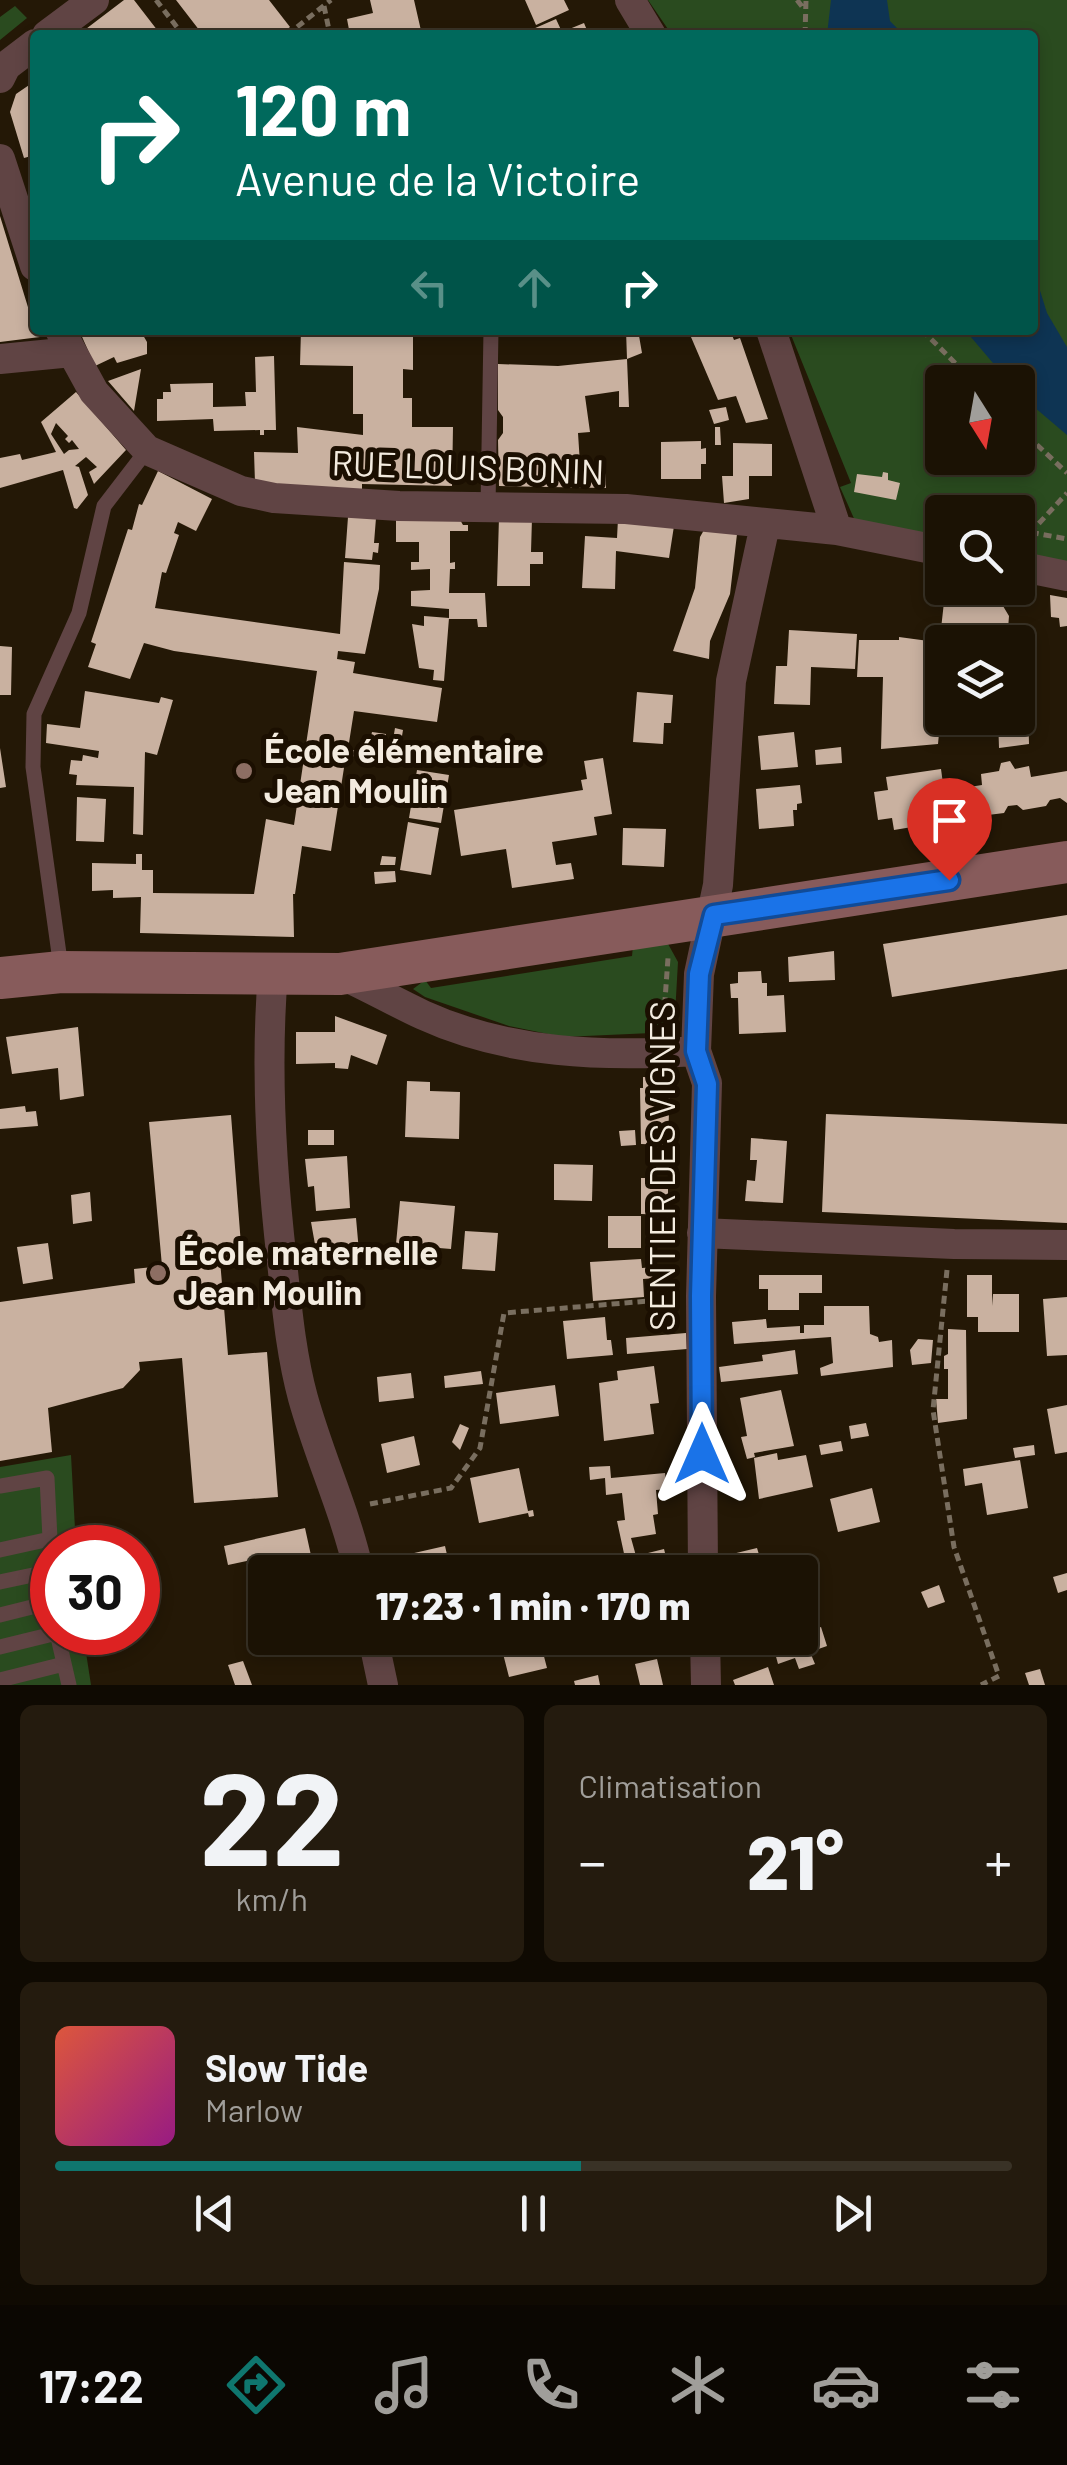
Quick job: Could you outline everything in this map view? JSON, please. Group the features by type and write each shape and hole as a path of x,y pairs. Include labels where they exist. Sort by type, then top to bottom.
{"street":[{"path":"54,30 94,0"},
{"path":"630,0 648,30"},
{"path":"0,78 6,66 30,48"},
{"path":"0,159 30,251"},
{"path":"773,335 837,530"},
{"path":"0,359 66,341"},
{"name":"RUE LOUIS BONIN","path":"66,341 94,392 146,450 210,479 274,498 399,506 626,509 837,530 925,548"},
{"name":"SENTIER DES VIGNES","path":"703,1555 701,1296 707,1084 696,1051 699,974 693,918 718,885 730,681 766,525"},
{"path":"1035,569 1067,576"},
{"path":"0,978 62,972 340,974 1067,862"},
{"path":"273,973 273,1188 289,1327 302,1396 344,1510 355,1555"},
{"path":"340,974 423,1015 500,1041 577,1053 696,1051"},
{"path":"702,1232 954,1244 1067,1245"},
{"path":"377,1655 383,1685"},
{"path":"705,1655 706,1685"}],"lane":[{"path":"488,507 491,335"},
{"path":"62,972 33,767 34,714 79,613 104,506 146,450"},
{"path":"0,1486 47,1478 49,1525"},
{"path":"0,1550 30,1543"},
{"path":"0,1582 30,1573"},
{"path":"0,1615 30,1608"},
{"path":"0,1646 57,1632 70,1685"},
{"path":"0,1680 64,1664"}],"path":[{"path":"156,0 178,30"},
{"path":"293,30 331,0"},
{"path":"797,0 804,10"},
{"path":"805,30 806,0"},
{"path":"324,6 329,30"},
{"path":"927,335 957,365"},
{"path":"1035,443 1067,473"},
{"path":"1035,528 1067,493"},
{"path":"1035,534 1067,539"},
{"path":"632,1024 650,1024 664,1014 666,959 693,918"},
{"path":"954,1244 949,1252 934,1410 954,1548 999,1676 980,1685"},
{"path":"344,1510 451,1488 480,1448 504,1313 701,1296"}],"green space":[{"path":"648,0 1067,0 1067,565 1035,558 1035,495 925,495 925,537 856,523 840,487 851,483 791,335 1038,335 1038,30 669,30"},
{"path":"15,6 27,18 0,40 0,17"},
{"path":"667,942 678,962 674,1032 563,1037 509,1026 425,997 413,989 425,980 431,988 632,956 633,946"},
{"path":"71,1455 75,1525 30,1525 30,1655 86,1655 91,1685 0,1685 0,1467"}],"water":[{"path":"831,0 887,0 890,21 899,30 828,30"},
{"path":"1038,284 1047,313 1067,347 1067,435 1035,408 1035,365 995,365 969,335 1038,335"}],"building":[{"path":"124,0 134,0 157,30 85,30"},
{"path":"176,0 269,0 290,27 286,30 199,30"},
{"path":"370,0 414,0 421,30 349,30 347,19 373,13"},
{"path":"525,0 564,0 569,10 536,25"},
{"path":"556,19 561,30 533,30"},
{"path":"584,23 587,30 567,30"},
{"path":"30,84 30,156 24,158 10,112 16,94"},
{"path":"0,216 30,314 30,335 40,337 0,342"},
{"path":"81,335 143,335 147,342 147,354 117,363 114,357 95,366"},
{"path":"301,335 413,335 413,370 403,369 403,398 412,398 412,427 453,427 452,486 362,484 362,493 255,483 254,452 298,453 297,427 363,435 363,414 353,414 353,366 300,365"},
{"path":"626,335 639,335 642,353 627,359"},
{"path":"690,335 740,338 768,419 746,423 736,396 718,400"},
{"path":"274,356 276,430 264,430 264,435 260,435 260,430 214,431 213,419 157,421 157,399 163,399 163,392 171,392 170,384 213,383 213,407 246,406 245,392 256,392 255,357"},
{"path":"627,359 629,407 619,407 619,391 585,396 590,432 578,433 580,464 606,465 606,488 499,486 498,440 503,433 503,417 498,410 498,364 558,366"},
{"path":"141,369 134,411 108,381"},
{"path":"76,392 126,450 94,484 89,472 97,467 86,457 75,466 79,467 88,495 77,509 63,470 0,488 0,458 20,454 22,460 56,452 41,422","holes":["56,423 68,436 65,439 69,443 72,440 79,449 64,454 51,434"]},
{"path":"726,407 729,420 714,424 709,410"},
{"path":"715,427 720,427 721,445 715,445"},
{"path":"701,441 701,449 706,448 706,464 701,464 701,479 661,479 661,442"},
{"path":"733,443 772,444 772,476 749,476 749,499 724,503 722,476 733,476"},
{"path":"158,471 212,499 196,531 178,522 174,533 179,535 166,573 162,572 155,608 340,634 344,562 380,565 379,589 365,654 338,651 337,659 355,662 353,673 442,688 437,722 354,711 348,749 365,752 364,758 346,755 331,851 302,846 293,894 294,937 140,933 141,897 113,898 113,890 92,891 92,863 136,864 136,854 142,854 142,870 153,870 153,893 254,894 266,819 294,825 317,671 174,651 144,643 130,679 88,667 96,644 91,642 128,529 132,530 139,504 142,505"},
{"path":"883,472 888,473 888,480 900,483 896,500 854,492 857,474 882,477"},
{"path":"348,517 376,518 374,543 379,543 372,560 345,558"},
{"path":"396,517 459,518 463,525 468,525 468,531 450,531 450,563 455,562 455,569 450,569 449,593 485,593 487,627 478,627 477,619 449,619 449,609 411,606 411,591 430,590 430,569 411,570 411,562 419,562 419,542 396,542"},
{"path":"499,517 532,518 531,552 543,552 543,564 530,564 530,586 497,586"},
{"path":"618,519 674,526 669,558 616,551 615,589 582,588 585,536 617,538"},
{"path":"704,530 737,534 730,594 710,641 709,659 673,651 695,588"},
{"path":"1050,595 1067,598 1067,626 1060,627 1059,618 1051,617"},
{"path":"944,605 1003,606 1009,616 1008,625 941,625"},
{"path":"424,616 449,618 444,681 433,680 434,670 419,668 412,624 424,626"},
{"path":"789,630 857,634 855,669 811,667 810,705 774,704 776,666 787,666"},
{"path":"899,637 925,641 925,735 939,735 938,744 881,749 883,677 857,677 859,640"},
{"path":"0,646 12,647 11,695 0,695"},
{"path":"85,691 159,703 161,697 173,700 157,755 145,752 143,835 133,834 134,787 76,785 77,775 69,774 71,760 82,761 83,755 98,758 99,751 46,743 47,724 80,728"},
{"path":"637,692 673,695 671,723 664,723 663,744 633,742"},
{"path":"395,728 403,730 400,748 392,746"},
{"path":"372,732 386,734 383,752 368,750"},
{"path":"794,732 798,767 761,770 758,736"},
{"path":"999,735 1029,735 1029,744 999,748"},
{"path":"841,747 842,763 816,765 815,750"},
{"path":"0,748 6,787 0,788"},
{"path":"603,758 612,814 594,817 597,835 552,842 556,865 571,863 574,879 512,888 506,849 461,856 454,810 583,790 581,780 587,779 584,761"},
{"path":"1010,761 1015,769 1029,766 1031,777 1067,771 1067,803 1060,798 1050,800 1046,806 1023,810 1017,805 1008,806 1004,813 980,816 973,811 964,813 960,819 894,830 892,818 878,820 874,792 888,790 886,777 941,769 944,791 982,785 981,774 999,771 1001,763"},
{"path":"417,770 449,775 441,823 409,818"},
{"path":"800,785 802,803 793,810 794,826 759,829 756,789"},
{"path":"77,797 106,799 104,842 76,841"},
{"path":"408,822 439,828 431,875 400,870"},
{"path":"623,828 666,829 664,867 622,865"},
{"path":"382,856 396,857 395,865 380,865"},
{"path":"395,871 396,882 375,884 374,872"},
{"path":"1067,915 1067,969 892,997 883,944"},
{"path":"834,951 835,980 789,982 788,957"},
{"path":"761,971 762,983 767,983 767,996 784,995 786,1032 739,1034 738,998 731,998 730,984 738,983 738,972"},
{"path":"335,1016 387,1035 377,1065 351,1055 348,1069 335,1068 335,1063 296,1064 296,1032 335,1032"},
{"path":"78,1027 84,1096 60,1100 58,1068 12,1074 6,1037"},
{"path":"643,1077 670,1078 668,1145 641,1144"},
{"path":"407,1081 430,1082 430,1091 460,1092 459,1139 405,1137"},
{"path":"25,1106 26,1112 36,1111 38,1126 0,1129 0,1109"},
{"path":"826,1114 1067,1124 1067,1223 822,1212"},
{"path":"231,1115 242,1258 220,1260 228,1355 267,1352 278,1497 194,1503 182,1358 139,1362 140,1370 123,1388 48,1408 52,1452 0,1461 0,1302 135,1283 134,1269 162,1266 149,1122"},
{"path":"308,1130 334,1130 334,1145 308,1145"},
{"path":"635,1130 636,1145 621,1146 619,1131"},
{"path":"751,1138 787,1141 783,1203 745,1201 747,1180 755,1181 757,1160 750,1160"},
{"path":"347,1156 350,1208 316,1211 314,1186 308,1187 305,1159"},
{"path":"554,1164 593,1165 592,1201 554,1200"},
{"path":"641,1178 668,1178 668,1215 641,1214"},
{"path":"90,1192 92,1221 73,1224 71,1195"},
{"path":"400,1201 455,1206 451,1249 427,1247 416,1251 411,1246 396,1244"},
{"path":"608,1216 641,1216 641,1248 608,1248"},
{"path":"356,1218 360,1263 319,1267 311,1222"},
{"path":"465,1231 498,1233 495,1271 462,1269"},
{"path":"48,1243 53,1279 23,1284 17,1247"},
{"path":"641,1259 642,1268 655,1267 656,1278 643,1279 644,1297 593,1301 590,1262"},
{"path":"759,1275 822,1275 822,1293 799,1293 799,1310 768,1310 768,1289 759,1289"},
{"path":"967,1275 992,1275 992,1306 993,1294 1019,1294 1019,1332 978,1332 978,1317 967,1317"},
{"path":"1067,1297 1067,1355 1047,1356 1043,1299"},
{"path":"824,1306 869,1306 870,1334 878,1337 879,1342 892,1340 893,1367 821,1376 820,1368 833,1363 831,1337 734,1344 732,1322 766,1319 767,1328 800,1326 800,1333 804,1333 804,1325 824,1325"},
{"path":"605,1317 613,1355 567,1359 563,1321"},
{"path":"948,1329 966,1330 967,1419 938,1423 936,1399 948,1399 944,1356 948,1354"},
{"path":"686,1333 687,1349 627,1354 626,1338"},
{"path":"918,1339 933,1340 931,1363 912,1365 910,1350"},
{"path":"795,1350 798,1374 721,1382 719,1367 763,1361 762,1355"},
{"path":"654,1366 659,1403 650,1404 654,1434 604,1441 599,1383 618,1380 617,1371"},
{"path":"481,1371 483,1384 445,1388 444,1376"},
{"path":"411,1373 414,1398 379,1402 377,1377"},
{"path":"555,1385 559,1416 500,1424 496,1393"},
{"path":"781,1390 794,1446 754,1453 755,1457 747,1459 741,1437 747,1436 740,1398"},
{"path":"1067,1405 1067,1452 1055,1454 1047,1409"},
{"path":"866,1423 869,1436 851,1439 849,1426"},
{"path":"460,1424 469,1428 460,1450 452,1442"},
{"path":"414,1436 420,1465 387,1473 381,1444"},
{"path":"841,1441 843,1451 821,1455 819,1445"},
{"path":"1034,1445 1035,1455 1015,1458 1013,1448"},
{"path":"777,1453 778,1460 806,1455 813,1487 759,1499 754,1458"},
{"path":"1020,1460 1028,1508 987,1515 982,1483 965,1486 963,1469"},
{"path":"610,1466 611,1478 665,1473 667,1489 656,1490 656,1534 631,1538 636,1555 624,1555 617,1521 625,1520 622,1493 606,1495 605,1478 590,1480 589,1467"},
{"path":"519,1468 528,1511 533,1510 534,1516 529,1517 528,1513 479,1523 470,1478"},
{"path":"872,1488 880,1522 838,1532 830,1499"},
{"path":"305,1528 311,1555 248,1555 248,1561 228,1565 224,1546"},
{"path":"445,1546 447,1555 405,1555"},
{"path":"757,1548 759,1555 728,1555"},
{"path":"664,1549 666,1555 640,1555"},
{"path":"1067,1573 1067,1590 1058,1593 1053,1577"},
{"path":"939,1585 945,1602 928,1608 921,1592"},
{"path":"821,1627 827,1646 818,1649 818,1628"},
{"path":"503,1655 544,1655 547,1668 509,1677"},
{"path":"776,1655 811,1655 815,1664 799,1669 795,1658 778,1664"},
{"path":"657,1659 663,1685 640,1685 635,1664"},
{"path":"243,1661 252,1685 235,1685 228,1665"},
{"path":"768,1667 774,1685 735,1685 733,1680"},
{"path":"1040,1669 1045,1685 1029,1685 1025,1673"},
{"path":"598,1675 600,1685 575,1685 574,1681"}],"place":[{"name":"École élémentaire Jean Moulin","path":"244,771"},
{"name":"École maternelle Jean Moulin","path":"158,1273"}],"route":[{"path":"702,1454 701,1296 707,1084 696,1051 699,974 714,915 949,880"}]}
